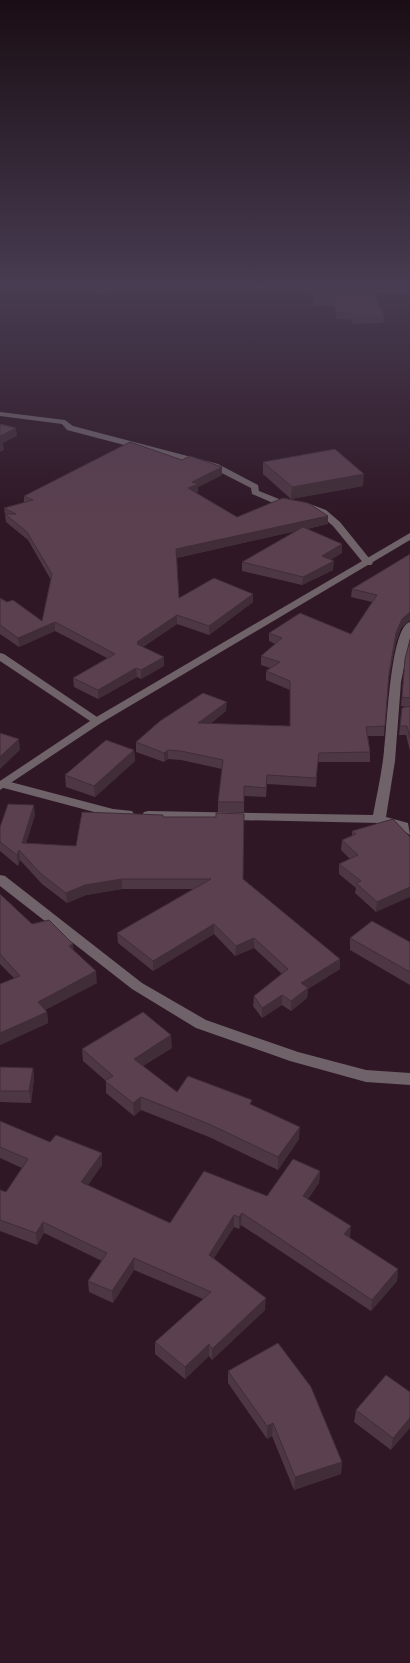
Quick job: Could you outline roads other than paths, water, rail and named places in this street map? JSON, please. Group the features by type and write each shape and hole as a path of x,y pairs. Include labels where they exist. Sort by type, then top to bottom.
{"street":[{"path":"0,414 65,422 70,428 215,466 255,487 255,492 276,501 313,507 326,514 337,524 347,540 368,563"},
{"path":"2,785 97,721 368,563 410,536"},
{"path":"379,819 397,711 396,665 402,641 410,625"},
{"path":"0,656 97,721"},
{"path":"2,785 113,813 166,817 379,819 404,826 410,831"},
{"path":"0,879 137,986 201,1024 295,1057 366,1076 410,1079"}]}
